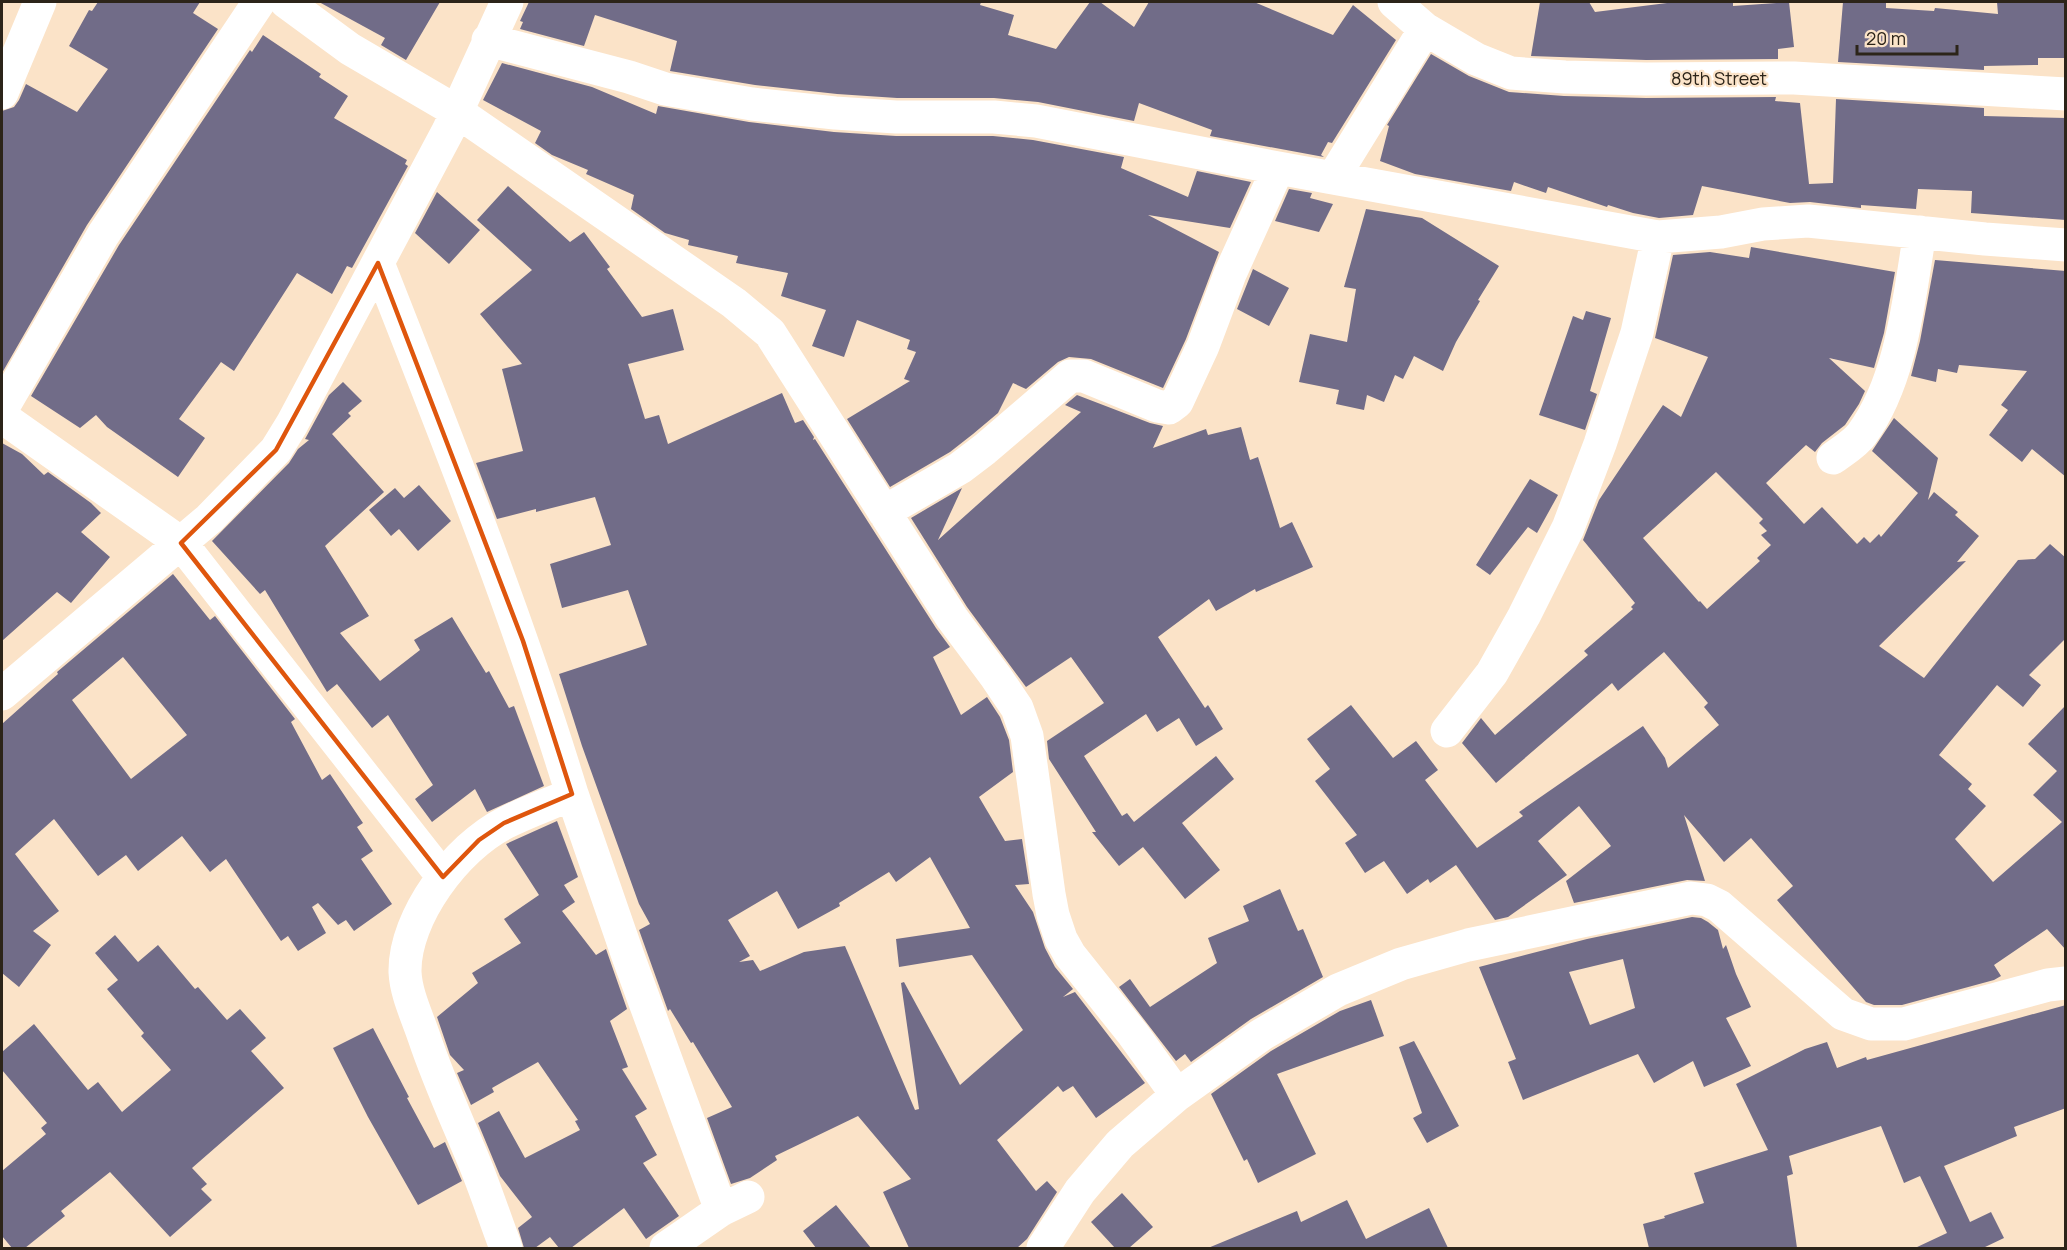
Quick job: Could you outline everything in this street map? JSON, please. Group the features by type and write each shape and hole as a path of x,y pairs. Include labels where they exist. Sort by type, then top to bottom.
{"street":[{"path":"2,93 40,2"},
{"path":"2,410 103,235 259,2"},
{"path":"286,2 350,49 456,111 734,303 770,333 952,618 1017,708 1027,736 1049,894 1061,939 1177,1095"},
{"path":"2,694 209,519 276,450 448,131 507,2"},
{"name":"89th Street","path":"1394,2 1425,29 1476,58 1511,73 1577,77 1794,78 2066,94"},
{"path":"1333,178 1425,29"},
{"path":"488,40 665,88 752,104 886,117 994,117 1036,121 1278,168 1658,237 1808,221 2066,245"},
{"path":"884,512 960,468 1070,376 1084,376 1157,406 1169,408 1178,402 1203,346 1230,274 1278,168"},
{"path":"1833,458 1861,436 1888,387 1905,324 1920,232"},
{"path":"1448,731 1492,673 1524,616 1568,528 1600,444 1637,333 1658,237"},
{"path":"378,263 523,641 572,794 628,956 735,1204 666,1248"},
{"path":"2,417 181,543 443,877"},
{"path":"506,1248 474,1160 437,1075 407,990 405,970 408,945 420,914 443,877 479,840 504,823 572,794"},
{"path":"1043,1248 1080,1191 1120,1144 1177,1095 1262,1035 1338,990 1401,964 1468,945 1691,898 1707,900 1719,906 1843,1014 1871,1024 1904,1024 2066,983"}],"highlighted area":[{"path":"378,263 523,641 572,794 504,823 479,840 443,877 181,543 276,450"}],"building":[{"path":"98,2 200,2 193,13 218,29 87,225 2,373 2,111 14,107 26,84 77,112 108,69 69,46 89,10 92,11"},
{"path":"319,2 440,2 406,60 381,45 385,38"},
{"path":"529,2 981,2 980,5 1014,15 1008,35 1056,49 1090,2 1100,2 1134,27 1149,2 1254,2 1333,35 1353,5 1396,40 1332,143 1328,142 1321,155 1324,157 1210,136 1212,130 1139,103 1134,121 1038,102 994,98 897,98 837,94 755,85 670,71 677,41 595,15 584,46 520,29 523,22 520,21"},
{"path":"1540,2 1589,2 1595,12 1675,2 1733,2 1733,6 1789,2 1794,47 1778,49 1778,59 1646,60 1531,56"},
{"path":"1843,2 1886,2 1886,8 1934,11 1935,8 1998,14 1997,2 2066,2 2066,58 2038,58 2038,65 1984,66 1984,70 1838,62"},
{"path":"263,35 321,74 319,77 348,96 334,118 407,160 405,164 408,166 352,268 347,266 332,294 297,273 234,371 221,362 179,419 205,438 178,477 107,427 96,415 80,428 31,396 119,245 250,50 252,52"},
{"path":"1431,54 1469,76 1509,92 1646,98 1776,97 1775,101 1800,103 1809,184 1833,183 1836,99 1984,108 1984,116 2066,118 2066,220 1971,213 1972,191 1918,189 1916,209 1861,205 1861,208 1810,202 1790,203 1702,186 1693,215 1659,218 1608,205 1607,207 1548,187 1546,193 1514,182 1511,191 1415,174 1380,161 1389,126 1387,125"},
{"path":"502,63 592,87 656,114 658,106 749,122 834,132 896,136 993,136 1033,140 1124,157 1121,168 1188,197 1197,171 1251,182 1230,228 1148,215 1219,252 1186,339 1163,388 1091,359 1069,357 1058,362 1026,389 1013,383 998,413 950,452 890,487 847,419 910,381 904,379 916,352 907,349 910,340 857,320 844,357 812,346 826,310 781,296 788,273 736,263 738,256 688,245 689,240 665,233 631,209 634,195 586,174 588,170 552,155 535,143 541,131 483,100"},
{"path":"508,186 570,242 584,232 610,267 607,269 642,317 673,309 684,350 628,364 645,419 659,415 668,444 782,393 795,423 803,420 814,437 813,440 815,439 950,647 933,657 961,715 987,697 1000,717 1009,740 1013,772 979,797 1005,841 1022,839 1029,884 1015,885 1033,912 1045,948 1055,967 1073,989 1063,997 1075,992 1145,1083 1096,1118 1073,1086 1063,1092 1058,1086 997,1140 1036,1191 1047,1181 1057,1192 1027,1239 1017,1248 909,1248 883,1192 911,1179 858,1116 775,1156 777,1160 750,1178 731,1184 707,1118 732,1107 693,1042 691,1043 670,1009 668,1011 639,930 650,924 639,904 582,746 559,674 647,645 628,590 562,608 550,564 611,545 595,497 497,519 476,463 523,451 502,369 522,364 480,314 532,270 477,220","holes":["930,857 970,928 896,939 899,967 972,955 1023,1030 960,1085 904,982 901,983 919,1109 915,1110 845,946 804,952 760,971 753,960 739,962 750,956 728,920 777,891 798,929 840,906 839,903 889,872 896,882"]},
{"path":"1289,189 1312,193 1310,198 1333,204 1319,232 1275,221"},
{"path":"437,192 480,230 449,264 415,233"},
{"path":"1366,209 1422,218 1499,266 1478,300 1480,301 1456,342 1443,371 1414,356 1403,379 1395,375 1384,402 1367,395 1364,410 1336,404 1339,390 1299,382 1310,334 1347,342 1356,289 1344,287"},
{"path":"1751,247 1895,272 1884,333 1874,368 1829,358 1865,391 1859,404 1845,425 1822,443 1815,452 1806,445 1766,483 1804,524 1822,507 1857,544 1864,537 1870,543 1879,534 1881,537 1918,493 1872,451 1894,418 1938,458 1928,500 1934,492 1958,512 1955,515 1979,536 1957,562 1966,561 1879,646 1924,678 2018,560 2035,559 2050,544 2066,558 2066,638 2029,675 2041,685 2023,707 1997,685 1939,755 1972,784 1968,789 1986,806 1955,839 1993,882 2062,822 2033,795 2057,771 2028,744 2066,705 2066,950 2047,929 1994,965 2001,976 1994,980 1902,1005 1874,1005 1866,1002 1777,900 1793,886 1751,838 1724,862 1684,815 1705,881 1687,880 1574,903 1566,881 1611,846 1579,806 1538,841 1567,875 1508,917 1495,920 1456,865 1430,883 1428,879 1407,894 1384,861 1365,873 1345,843 1357,835 1315,781 1330,769 1307,739 1351,705 1393,758 1416,741 1438,770 1425,780 1477,848 1523,816 1519,812 1643,726 1665,758 1668,768 1719,725 1704,707 1708,703 1664,652 1618,691 1612,683 1496,783 1462,743 1481,718 1495,735 1588,655 1584,651 1633,609 1631,607 1635,603 1583,540 1599,500 1663,405 1681,417 1708,357 1655,338 1673,255 1710,252 1749,258","holes":["1716,472 1763,519 1759,523 1767,531 1761,535 1771,545 1757,558 1760,561 1707,609 1643,538"]},
{"path":"1935,260 2066,271 2066,477 2032,449 2022,462 1989,435 2008,410 2001,405 2027,371 1959,365 1957,373 1938,369 1936,382 1911,376"},
{"path":"1253,269 1289,288 1269,326 1237,309"},
{"path":"1586,311 1611,318 1590,391 1597,394 1585,430 1539,415 1573,316 1583,320"},
{"path":"343,382 362,401 348,413 351,416 332,434 384,492 325,546 369,616 340,633 380,681 420,650 414,640 452,617 486,673 489,671 509,708 514,706 544,786 487,812 475,789 432,822 415,799 433,785 388,715 372,728 337,684 327,692 265,590 260,594 212,541 309,440 305,439 329,395"},
{"path":"1077,395 1163,426 1153,448 1206,429 1208,435 1241,427 1250,460 1258,457 1280,528 1292,522 1313,567 1256,592 1255,589 1216,611 1209,599 1158,637 1205,708 1208,705 1223,729 1196,746 1179,718 1157,732 1146,714 1084,756 1122,816 1127,813 1134,822 1216,756 1234,779 1182,823 1220,870 1185,899 1143,847 1119,866 1092,832 1096,832 1049,759 1047,741 1104,703 1071,657 1026,687 967,607 911,518 962,488 938,540 1081,412 1065,405"},
{"path":"2,443 22,454 44,475 48,472 101,513 81,532 110,557 71,603 57,592 2,641"},
{"path":"1530,479 1558,495 1537,533 1528,527 1490,575 1476,565"},
{"path":"419,485 451,521 418,551 399,529 391,536 369,510 395,488 404,498"},
{"path":"173,574 210,620 215,616 295,719 291,722 322,780 330,774 363,823 357,827 373,851 361,859 392,904 354,931 346,920 338,925 318,903 312,907 326,933 298,951 288,936 281,941 226,859 210,872 182,836 138,871 126,855 98,876 54,819 15,854 59,911 33,931 51,945 19,987 2,973 2,724 58,674 57,672","holes":["123,657 187,735 131,779 72,700"]},
{"path":"557,821 578,877 564,885 575,902 562,911 596,955 606,949 627,1009 610,1021 628,1067 622,1069 647,1109 635,1116 657,1155 643,1163 679,1216 646,1239 624,1208 571,1248 559,1248 550,1237 535,1248 524,1248 518,1228 532,1217 500,1176 478,1123 499,1111 525,1158 580,1130 575,1121 578,1120 538,1062 492,1088 494,1092 471,1105 457,1073 464,1070 450,1055 437,1017 478,983 472,973 521,943 504,919 539,895 506,844"},
{"path":"1280,889 1298,931 1303,929 1323,977 1251,1019 1191,1062 1185,1054 1176,1061 1119,987 1130,979 1150,1007 1217,963 1208,938 1249,921 1243,906"},
{"path":"1692,917 1708,922 1718,930 1723,949 1726,945 1751,1007 1726,1018 1751,1066 1704,1087 1693,1061 1654,1083 1638,1054 1523,1100 1508,1062 1516,1059 1479,967 1587,939","holes":["1623,959 1635,1008 1590,1025 1569,972"]},
{"path":"115,935 138,962 158,945 195,989 198,987 227,1020 240,1009 266,1038 251,1051 284,1088 192,1168 207,1184 201,1189 212,1200 170,1237 110,1172 61,1211 65,1216 25,1248 12,1248 2,1236 2,1171 46,1134 41,1128 47,1123 2,1070 2,1052 34,1024 88,1090 98,1082 122,1112 171,1070 141,1036 144,1033 107,989 118,980 95,953"},
{"path":"1371,1000 1384,1036 1277,1074 1316,1154 1258,1183 1247,1159 1244,1161 1211,1094 1271,1051 1340,1011"},
{"path":"2066,1005 2066,1108 2014,1127 2017,1136 1944,1166 1970,1222 1991,1212 2004,1238 1983,1248 1915,1248 1947,1233 1920,1176 1904,1183 1881,1126 1789,1156 1793,1174 1787,1176 1797,1248 1649,1248 1643,1224 1704,1203 1694,1173 1768,1150 1736,1084 1805,1049 1827,1042 1837,1068 1866,1057 1867,1060"},
{"path":"373,1028 434,1148 445,1142 462,1181 418,1205 368,1117 333,1048"},
{"path":"1414,1041 1459,1126 1427,1143 1413,1118 1422,1113 1399,1047"},
{"path":"1122,1193 1153,1227 1129,1248 1115,1248 1091,1222"},
{"path":"1347,1200 1366,1239 1429,1208 1448,1248 1208,1248 1297,1211 1301,1222"},
{"path":"836,1205 871,1248 816,1248 803,1231"}]}
